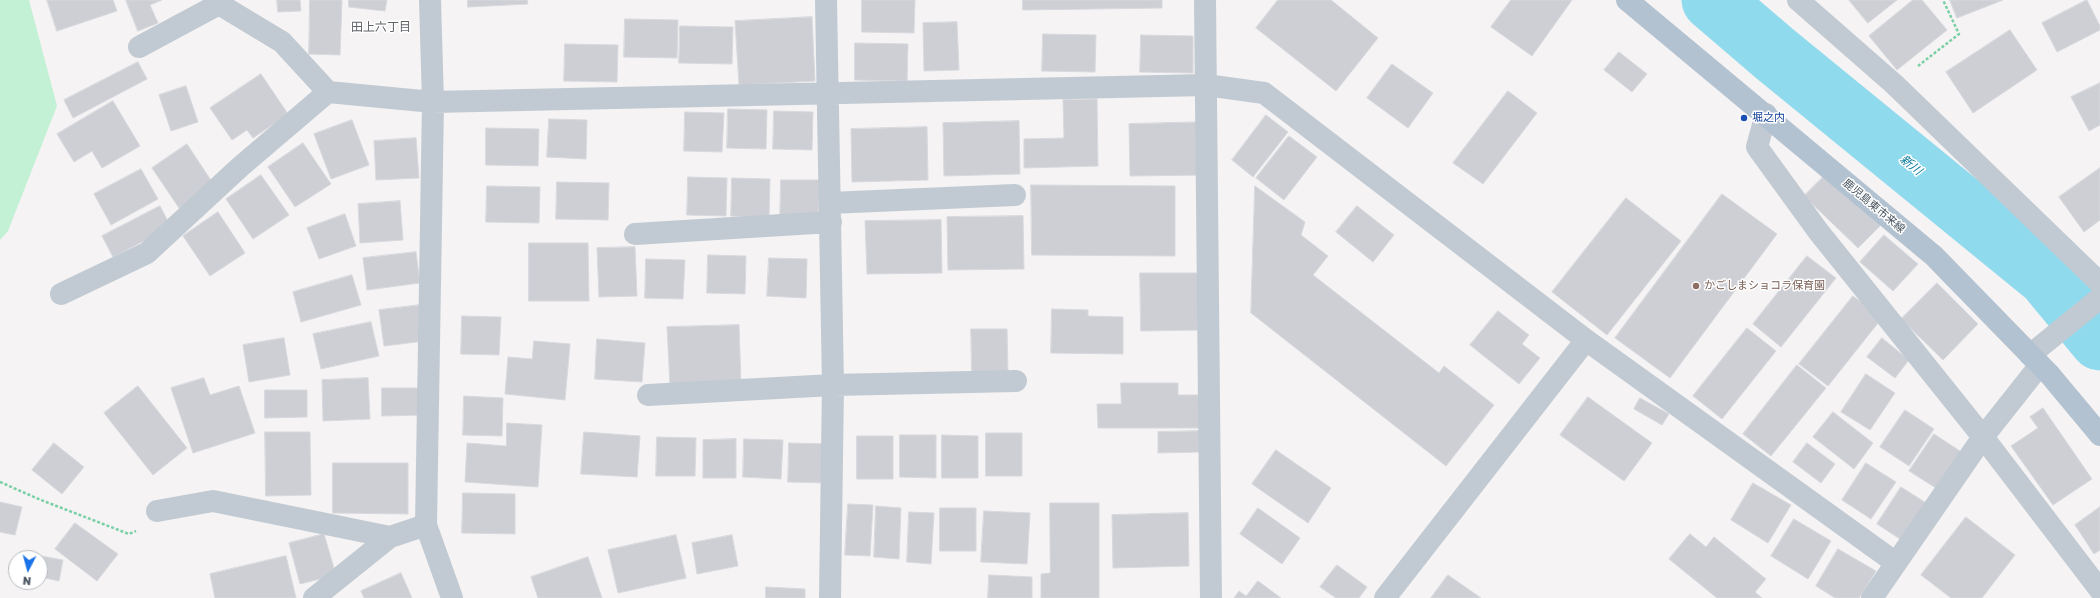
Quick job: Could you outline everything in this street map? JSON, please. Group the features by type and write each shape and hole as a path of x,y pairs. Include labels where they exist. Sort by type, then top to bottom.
{"main road":[{"name":"鹿児島東市来線","path":"1627,0 1766,114 1934,256 2035,360 2100,435"}],"street":[{"path":"430,0 433,102 426,525 452,598"},
{"path":"826,0 829,93 833,385 830,598"},
{"path":"1204,0 1211,598"},
{"path":"1798,0 1894,84 2100,283"},
{"path":"139,47 218,2 282,42 328,92 433,102 1206,85 1264,93 1586,340 1896,563"},
{"path":"61,294 147,253 240,166 328,92"},
{"path":"1766,114 1757,147 1818,231 1983,437 2100,590"},
{"path":"635,234 1015,195"},
{"path":"1872,598 2035,360 2100,298"},
{"path":"1385,598 1586,340"},
{"path":"648,395 833,385 1016,381"},
{"path":"157,511 214,501 390,537"},
{"path":"314,598 390,537 426,525"}],"path":[{"path":"1894,84 1959,34 1943,0"},
{"path":"0,482 41,500 129,534 140,528 157,511"}],"green space":[{"path":"0,0 29,0 57,106 8,231 0,240"}],"building":[{"path":"47,0 113,0 117,11 57,31"},
{"path":"126,0 162,0 150,5 158,23 138,31"},
{"path":"277,0 300,0 301,11 278,12"},
{"path":"310,0 342,0 340,55 309,54"},
{"path":"349,0 387,0 385,11 349,7"},
{"path":"468,0 527,0 528,4 468,7"},
{"path":"862,0 915,0 914,33 862,32"},
{"path":"1023,0 1162,0 1162,8 1023,10"},
{"path":"1278,0 1331,0 1378,38 1336,91 1256,28"},
{"path":"1511,0 1572,0 1532,56 1491,27"},
{"path":"1849,0 1897,0 1868,23"},
{"path":"1913,0 1922,0 1947,30 1897,70 1869,36"},
{"path":"1950,0 2003,0 1957,18"},
{"path":"2087,0 2100,26 2100,30 2057,52 2042,23"},
{"path":"812,17 815,81 739,85 735,21"},
{"path":"625,19 678,20 677,58 624,57"},
{"path":"957,22 959,70 924,71 923,23"},
{"path":"680,26 733,27 732,64 679,63"},
{"path":"2010,30 2037,70 1973,113 1946,72"},
{"path":"1043,34 1096,35 1095,72 1042,71"},
{"path":"1141,35 1193,36 1193,73 1140,72"},
{"path":"855,43 908,44 907,81 855,80"},
{"path":"565,44 618,45 617,82 564,81"},
{"path":"1619,52 1647,74 1632,92 1604,70"},
{"path":"138,62 147,79 73,118 64,100"},
{"path":"1392,64 1433,93 1408,128 1367,98"},
{"path":"261,74 288,114 253,138 247,130 232,140 210,108"},
{"path":"2100,83 2100,125 2089,131 2071,97"},
{"path":"186,86 198,122 171,131 159,95"},
{"path":"1508,91 1537,113 1483,184 1453,163"},
{"path":"1097,99 1098,166 1024,168 1024,139 1064,138 1063,100"},
{"path":"113,101 140,146 102,168 92,151 74,162 57,134"},
{"path":"728,109 767,110 766,149 727,148"},
{"path":"774,111 813,112 812,150 773,149"},
{"path":"685,112 724,113 722,152 684,151"},
{"path":"1266,115 1288,132 1253,177 1232,160"},
{"path":"549,119 587,120 586,159 547,157"},
{"path":"352,120 369,165 331,179 314,134"},
{"path":"1019,121 1020,174 944,176 943,123"},
{"path":"1205,122 1206,175 1130,176 1129,124"},
{"path":"927,127 928,180 852,182 851,129"},
{"path":"486,128 539,129 538,166 486,165"},
{"path":"1289,136 1317,157 1284,200 1256,178"},
{"path":"416,138 419,178 376,180 374,141"},
{"path":"303,143 331,184 295,207 268,167"},
{"path":"187,144 214,185 179,208 152,168"},
{"path":"2100,168 2100,220 2084,232 2059,197"},
{"path":"141,169 158,199 111,225 94,194"},
{"path":"1827,173 1881,225 1858,248 1804,196"},
{"path":"261,175 289,215 253,239 226,199"},
{"path":"688,177 727,178 726,216 687,215"},
{"path":"732,178 770,179 769,218 731,216"},
{"path":"781,180 820,180 818,219 780,218"},
{"path":"557,182 609,183 608,220 556,219"},
{"path":"1031,185 1175,186 1175,256 1032,255"},
{"path":"487,186 540,187 539,223 486,222"},
{"path":"1255,186 1305,222 1301,235 1328,256 1313,275 1439,373 1444,366 1494,405 1446,466 1251,313"},
{"name":"かごしまショコラ保育園","path":"1722,194 1777,234 1670,378 1615,338"},
{"path":"1626,198 1681,241 1607,335 1552,292"},
{"path":"400,201 403,240 360,243 358,204"},
{"path":"160,206 171,227 113,257 102,236"},
{"path":"1357,206 1394,235 1373,262 1336,232"},
{"path":"218,212 245,253 210,276 183,236"},
{"path":"345,214 356,246 319,259 307,228"},
{"path":"1023,216 1024,269 948,270 947,217"},
{"path":"941,220 942,273 867,274 865,221"},
{"path":"1884,235 1918,264 1893,291 1860,262"},
{"path":"529,243 588,243 589,301 529,301"},
{"path":"635,247 637,296 599,297 597,248"},
{"path":"416,252 420,283 367,290 363,258"},
{"path":"708,255 746,256 745,294 707,293"},
{"path":"1807,256 1836,278 1781,347 1753,324"},
{"path":"769,258 807,259 806,298 767,296"},
{"path":"646,259 685,260 683,299 645,298"},
{"path":"1140,273 1201,273 1201,330 1141,331"},
{"path":"352,275 361,305 301,322 293,292"},
{"path":"1937,283 1978,324 1943,360 1901,319"},
{"path":"1853,296 1882,318 1828,386 1799,364"},
{"path":"420,305 425,341 384,346 379,310"},
{"path":"1052,309 1088,310 1088,316 1123,317 1123,354 1051,353"},
{"path":"1498,311 1529,335 1522,344 1540,358 1519,384 1470,345"},
{"path":"462,316 501,317 499,355 461,354"},
{"path":"371,322 379,356 321,369 313,334"},
{"path":"739,325 741,383 670,386 667,327"},
{"path":"1747,328 1776,351 1722,419 1693,396"},
{"path":"971,329 1007,329 1008,372 972,372"},
{"path":"284,338 290,375 249,382 243,345"},
{"path":"1882,338 1909,360 1895,378 1867,357"},
{"path":"597,339 645,343 642,382 595,379"},
{"path":"534,341 570,344 565,400 505,394 508,357 532,359"},
{"path":"1797,365 1826,388 1771,456 1743,434"},
{"path":"1866,374 1895,393 1870,430 1841,412"},
{"path":"204,378 210,395 239,386 255,433 193,453 171,388"},
{"path":"368,378 370,419 323,421 322,380"},
{"path":"1121,383 1178,383 1178,395 1199,395 1200,428 1098,428 1097,404 1121,404"},
{"path":"138,386 187,448 153,475 104,413"},
{"path":"382,388 424,388 424,415 382,416"},
{"path":"265,390 307,390 307,417 265,418"},
{"path":"464,396 503,398 502,436 463,435"},
{"path":"1588,397 1652,443 1624,481 1560,435"},
{"path":"1640,398 1669,414 1662,425 1634,409"},
{"path":"2043,408 2092,479 2053,505 2011,446 2038,428 2030,417"},
{"path":"1905,410 1934,429 1909,466 1880,447"},
{"path":"1833,412 1873,443 1854,469 1813,437"},
{"path":"507,423 542,425 538,487 465,482 467,443 506,446"},
{"path":"1199,431 1199,452 1158,453 1158,432"},
{"path":"265,432 310,432 311,495 266,496"},
{"path":"584,432 640,436 637,477 581,474"},
{"path":"986,433 1022,433 1022,476 986,476"},
{"path":"1934,434 1963,453 1939,490 1909,471"},
{"path":"900,435 936,435 936,478 900,477"},
{"path":"942,435 978,436 978,478 942,478"},
{"path":"857,436 893,436 893,479 857,479"},
{"path":"657,437 696,438 695,476 656,476"},
{"path":"736,439 736,478 703,478 703,440"},
{"path":"744,439 783,440 781,479 743,477"},
{"path":"54,443 84,467 62,494 32,470"},
{"path":"789,443 828,444 827,483 788,482"},
{"path":"1807,443 1835,464 1821,483 1793,462"},
{"path":"1276,450 1331,488 1308,523 1252,484"},
{"path":"333,463 408,463 408,514 333,513"},
{"path":"1866,463 1896,482 1871,519 1842,500"},
{"path":"1753,483 1791,505 1768,543 1731,520"},
{"path":"1901,487 1931,506 1906,543 1877,524"},
{"path":"463,493 515,494 515,534 462,533"},
{"path":"0,502 22,507 15,535 0,532"},
{"path":"1050,503 1099,503 1099,598 1041,598 1041,574 1050,573"},
{"path":"848,504 873,505 870,556 845,555"},
{"path":"876,506 901,508 899,559 874,557"},
{"path":"2100,507 2100,550 2094,554 2075,525"},
{"path":"940,508 976,508 976,551 940,551"},
{"path":"1258,508 1300,538 1282,564 1240,534"},
{"path":"984,511 1030,513 1027,564 981,562"},
{"path":"909,512 934,513 931,564 907,562"},
{"path":"1188,513 1189,566 1113,568 1112,515"},
{"path":"1966,517 2015,555 1982,598 1951,598 1921,575"},
{"path":"1794,519 1831,541 1808,579 1771,556"},
{"path":"75,523 118,554 97,581 55,549"},
{"path":"324,534 336,575 300,584 289,543"},
{"path":"1690,534 1706,547 1714,537 1766,579 1755,592 1762,598 1717,598 1669,559"},
{"path":"676,535 686,578 618,593 608,550"},
{"path":"732,535 738,566 697,574 692,543"},
{"path":"1838,549 1876,571 1859,598 1835,598 1816,586"},
{"path":"286,556 296,598 215,598 210,574"},
{"path":"48,557 63,560 59,581 48,579"},
{"path":"588,557 602,598 538,598 531,577"},
{"path":"1337,565 1367,587 1359,598 1336,598 1320,587"},
{"path":"401,573 412,598 364,598 361,591"},
{"path":"989,575 1032,577 1032,598 988,598"},
{"path":"1448,575 1481,598 1431,598"},
{"path":"1258,581 1281,598 1234,598 1239,591 1246,596"},
{"path":"766,587 805,589 805,598 766,598"}],"waterway":[{"name":"新川","path":"1712,0 1775,54 2047,276 2100,340"}],"place":[{"name":"堀之内","path":"1744,118"},
{"name":"かごしまショコラ保育園","path":"1696,286"}],"district":[{"name":"田上六丁目","path":"381,27"}]}
